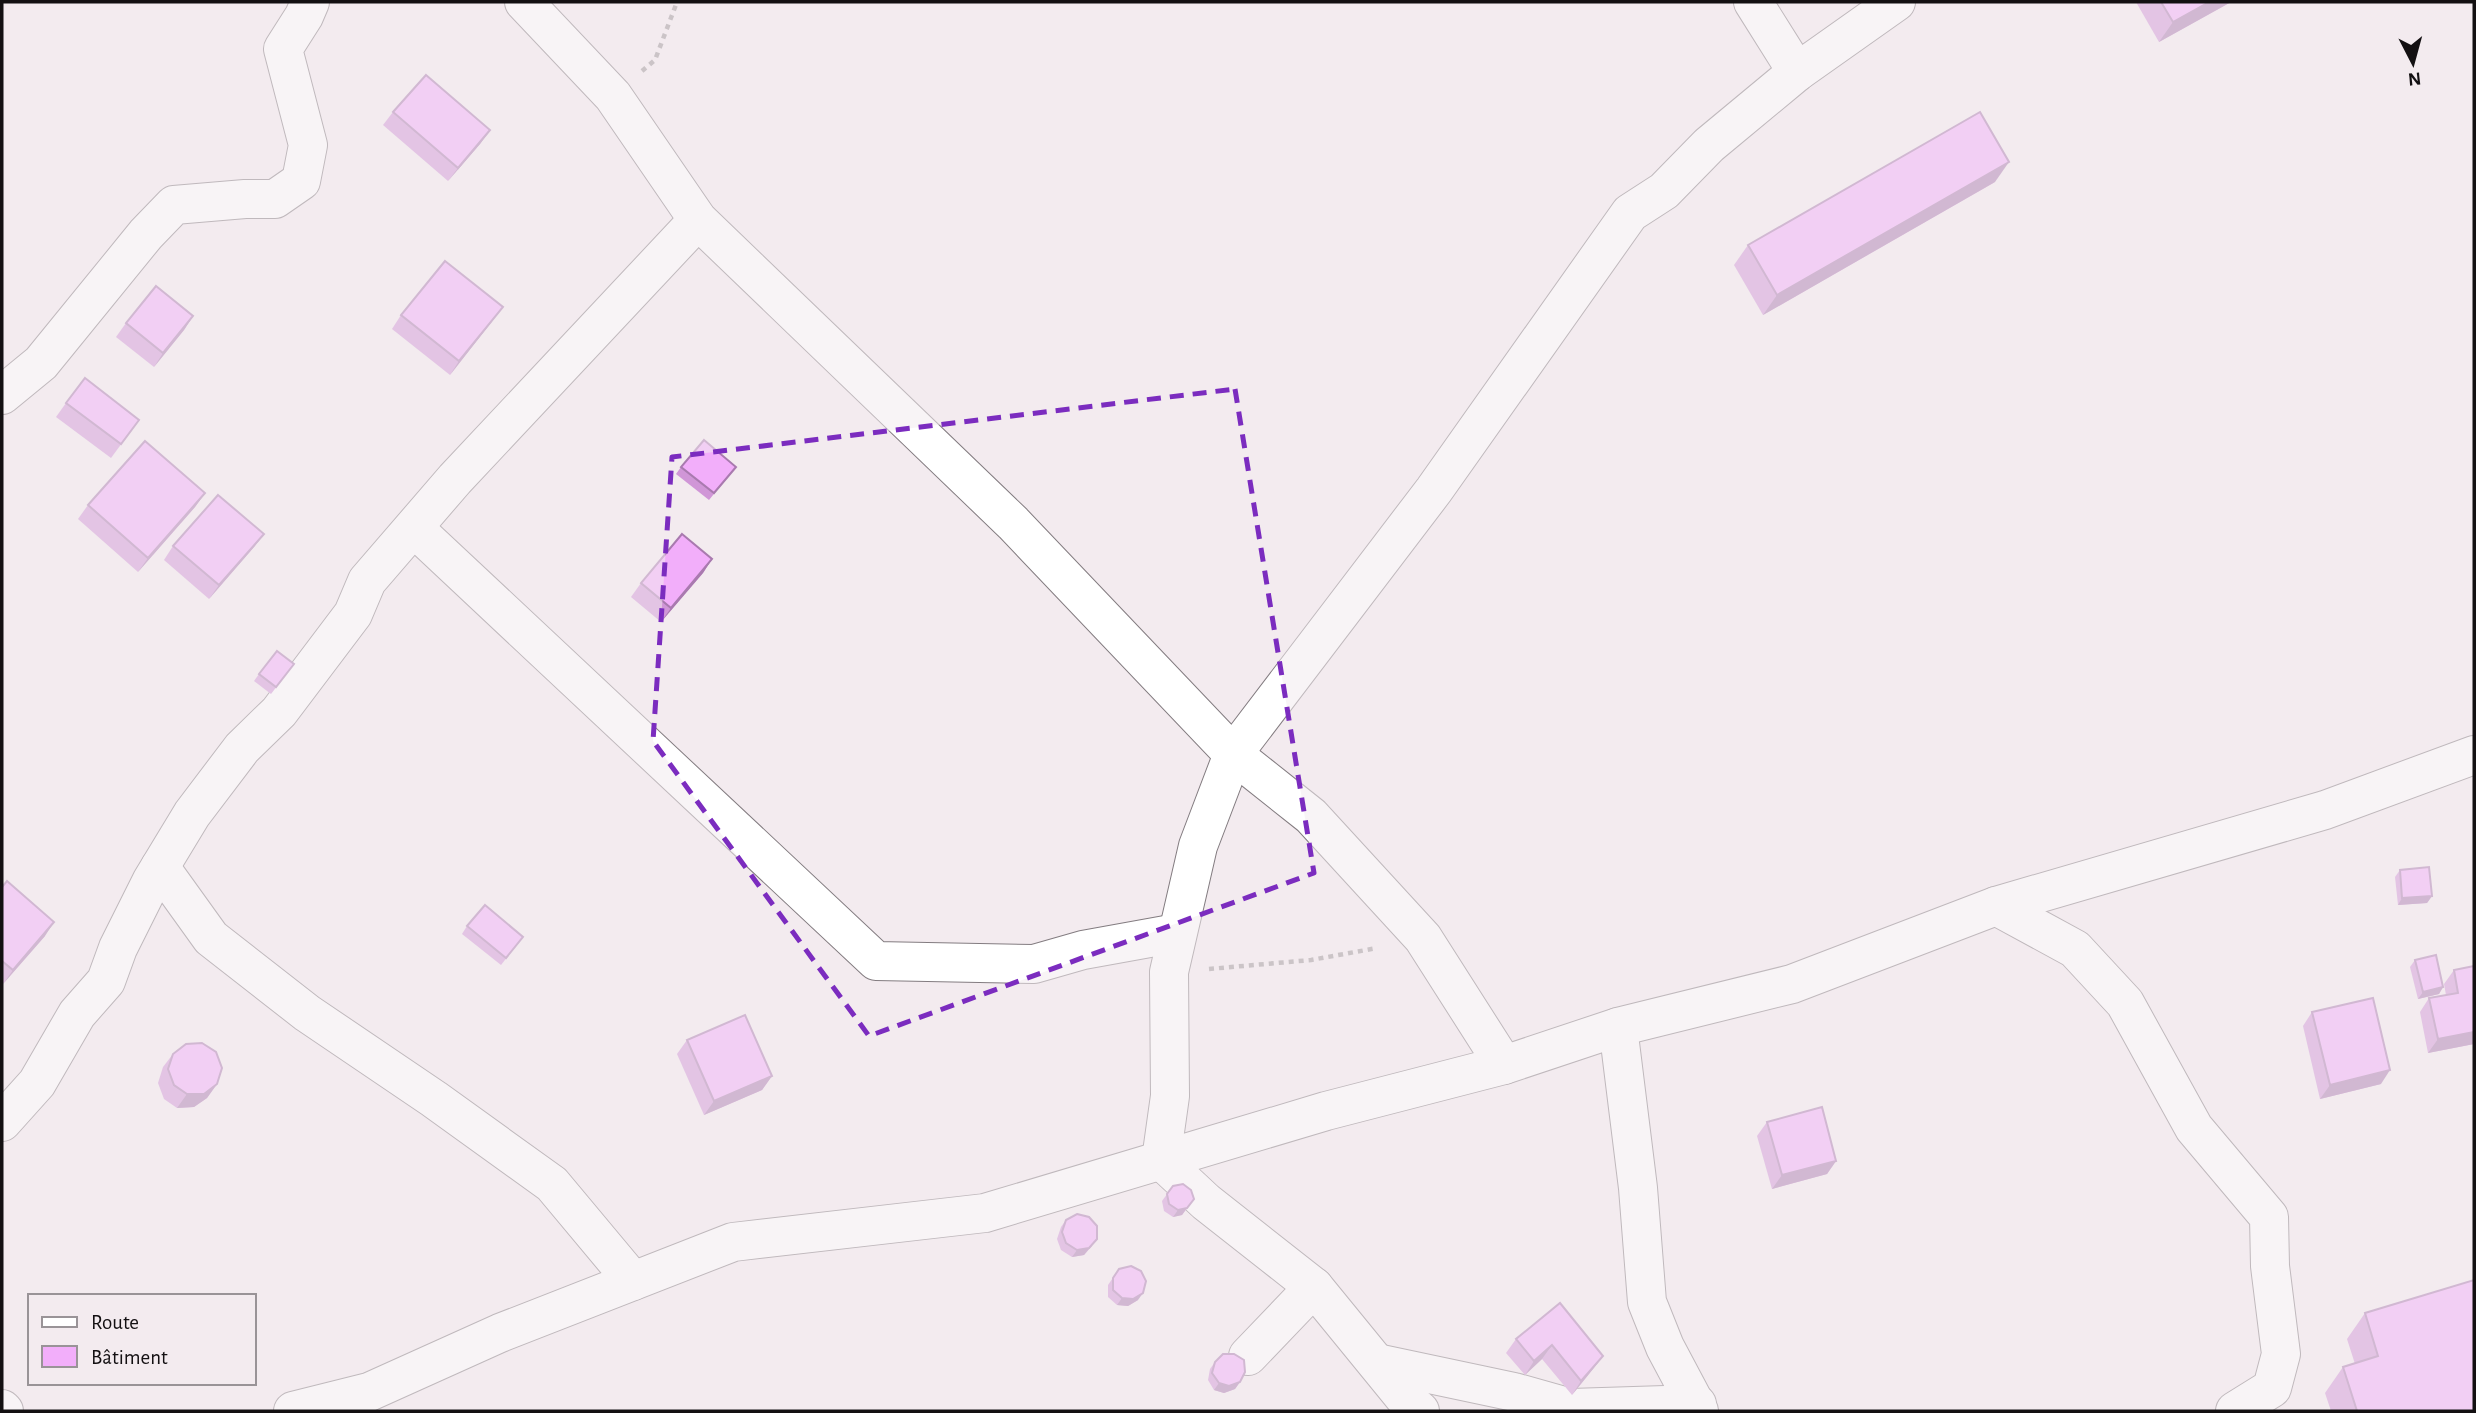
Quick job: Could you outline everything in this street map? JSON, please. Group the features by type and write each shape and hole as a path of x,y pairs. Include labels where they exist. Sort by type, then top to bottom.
{"street":[{"path":"2,395 41,363 146,234 174,205 275,199 301,181 308,145 283,49 310,2"},
{"path":"524,2 612,96 698,220 1013,523 1233,754 1311,816 1423,938 1504,1065"},
{"path":"1753,2 1797,72"},
{"path":"1161,1160 1170,1096 1168,972 1198,846 1233,754 1434,489 1630,213 1664,191 1709,145 1797,72 1896,2"},
{"path":"2,1122 37,1083 77,1014 106,981 118,948 160,867 192,814 242,747 279,712 352,614 366,581 455,479 698,220"},
{"path":"414,528 876,961 1034,964 1083,950 1177,933"},
{"path":"293,1411 369,1392 500,1333 733,1242 985,1213 1326,1111 1504,1065 1618,1027 1792,984 1996,906 2325,810 2474,755"},
{"path":"160,867 211,938 307,1013 434,1099 552,1184 633,1281"},
{"path":"1996,906 2075,949 2125,1003 2194,1128 2269,1217 2270,1266 2281,1354 2272,1388 2235,1411"},
{"path":"1377,1363 1514,1391 1571,1408 1698,1408 1665,1347 1647,1303 1638,1188 1618,1027"},
{"path":"1161,1160 1206,1202 1314,1287 1403,1396 1420,1411"},
{"path":"1248,1356 1314,1287"}],"path":[{"path":"612,96 655,60 677,2"},
{"path":"1168,972 1311,960 1423,938"}],"highlighted area":[{"path":"1235,389 1314,873 869,1036 653,741 672,457"}],"building":[{"path":"2161,2 2209,2 2173,22"},
{"path":"426,75 490,130 458,168 393,112"},
{"path":"1980,112 2009,162 1777,295 1748,245"},
{"path":"445,261 503,307 459,361 401,315"},
{"path":"156,286 193,316 163,353 126,323"},
{"path":"85,378 139,420 121,444 66,403"},
{"path":"704,440 736,467 714,493 681,467"},
{"path":"145,441 205,493 148,558 88,505"},
{"path":"218,495 264,534 219,585 173,546"},
{"path":"682,534 712,559 671,608 641,583"},
{"path":"277,651 294,664 276,687 259,674"},
{"path":"2429,867 2432,896 2402,898 2400,870"},
{"path":"7,881 54,922 13,970 2,961 2,887"},
{"path":"485,905 523,937 506,958 467,926"},
{"path":"2436,955 2443,987 2423,992 2415,960"},
{"path":"2474,966 2474,1032 2438,1039 2429,998 2458,993 2454,970"},
{"path":"2373,998 2390,1070 2330,1085 2312,1012"},
{"path":"745,1015 772,1076 714,1101 687,1040"},
{"path":"202,1043 216,1052 222,1068 217,1084 204,1094 187,1094 174,1085 168,1069 173,1054 186,1044"},
{"path":"1822,1107 1836,1161 1782,1175 1767,1122"},
{"path":"1183,1184 1191,1190 1194,1199 1187,1208 1178,1210 1169,1204 1167,1194 1173,1186"},
{"path":"1077,1214 1089,1217 1097,1226 1097,1239 1089,1248 1077,1250 1066,1243 1062,1232 1066,1220"},
{"path":"1131,1266 1141,1271 1146,1281 1143,1293 1133,1299 1122,1298 1113,1290 1113,1278 1119,1269"},
{"path":"2474,1280 2474,1411 2357,1411 2343,1367 2378,1356 2365,1313"},
{"path":"1560,1303 1603,1356 1581,1381 1552,1345 1534,1361 1516,1339"},
{"path":"1223,1354 1234,1354 1244,1360 1245,1372 1240,1382 1229,1386 1219,1383 1212,1373 1215,1362"}]}
